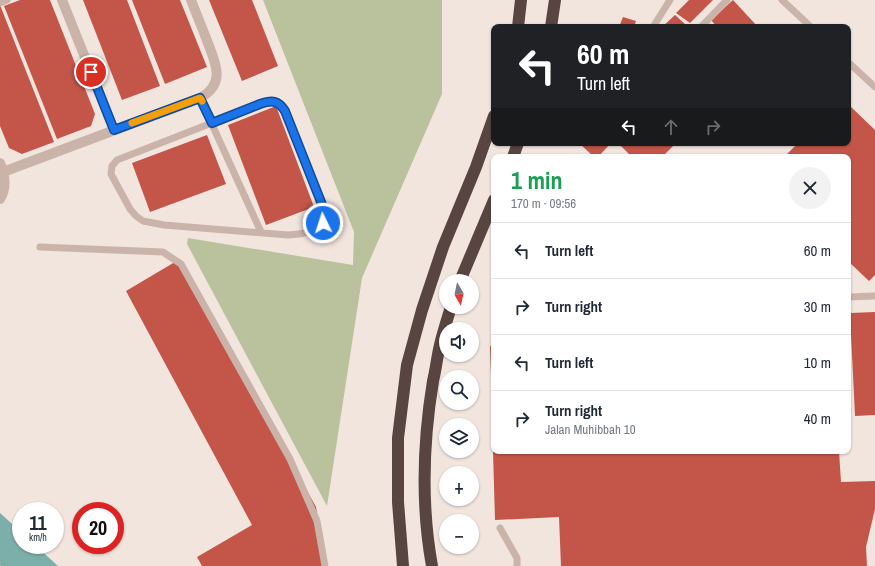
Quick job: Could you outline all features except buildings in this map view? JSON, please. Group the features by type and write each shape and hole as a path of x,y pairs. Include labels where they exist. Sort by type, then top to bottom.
{"highway":[{"path":"518,24 521,0"},
{"path":"551,24 555,0"},
{"path":"403,566 398,502 398,438 406,365 443,247 476,167 491,124"},
{"path":"463,274 491,207"},
{"path":"432,566 424,501 425,446 440,346 449,314"}],"street":[{"path":"62,0 114,130"},
{"path":"0,199 5,185 2,168 114,130 210,93 216,81 217,66 191,0"}],"lane":[{"path":"0,3 7,0"},
{"path":"655,24 670,0"},
{"path":"704,24 727,0"},
{"path":"782,0 808,24"},
{"path":"851,65 875,87"},
{"path":"200,98 261,232"},
{"path":"268,101 276,102 285,111 323,207 323,223 314,230 302,234 288,235 261,232 164,225 143,221 130,209 111,174 112,166 117,160 268,101"},
{"path":"40,247 163,252 181,264 290,459 317,521 325,566"},
{"path":"851,297 875,296"},
{"path":"500,528 516,558 517,566"}],"green space":[{"path":"263,0 442,0 442,94 362,278 327,506 187,244 188,238 353,265 354,232"}],"water":[{"path":"0,513 12,524 12,554 45,554 58,566 1,566"}],"slow traffic":[{"path":"132,123 200,98 202,101"}],"route":[{"path":"91,72 114,130 200,98 212,123 268,101 276,102 285,111 323,207 323,223"}]}
